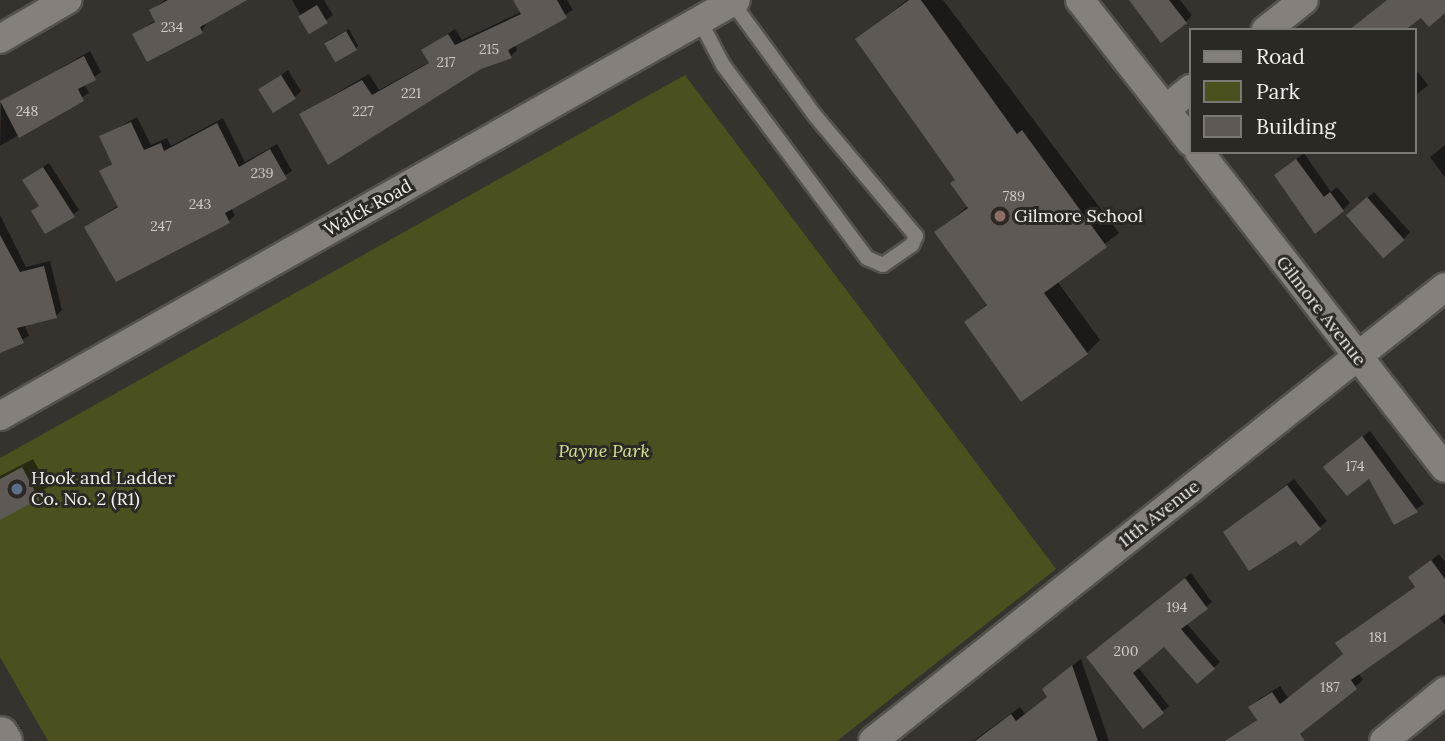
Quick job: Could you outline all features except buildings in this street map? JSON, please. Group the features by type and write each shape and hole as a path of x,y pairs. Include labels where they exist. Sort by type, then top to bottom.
{"street":[{"path":"0,39 67,0"},
{"path":"1080,0 1190,141"},
{"path":"1269,28 1304,0"},
{"name":"Walck Road","path":"0,416 734,1"},
{"path":"1166,110 1190,90"},
{"name":"Gilmore Avenue","path":"1201,154 1445,468"},
{"name":"11th Avenue","path":"873,741 1445,287"},
{"path":"1384,741 1445,691"},
{"path":"0,734 3,741"}],"lane":[{"path":"699,21 723,65 867,258 883,265 912,245 916,236 816,117 734,1"}],"green space":[{"name":"Payne Park","path":"685,75 1056,569 837,741 48,741 0,657 0,458"}],"place":[{"name":"Gilmore School","path":"1000,216"},
{"name":"Hook and Ladder Co. No. 2 (R1)","path":"17,489"}]}
